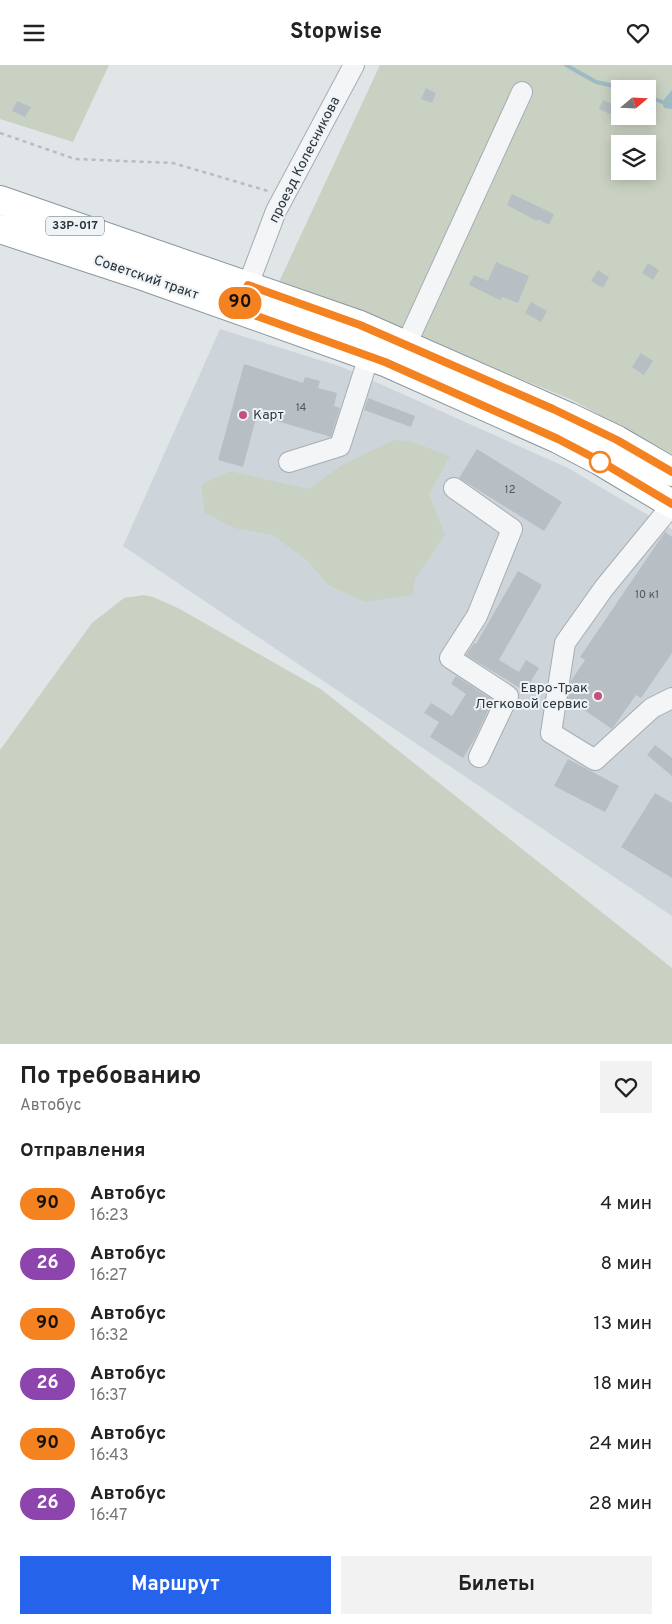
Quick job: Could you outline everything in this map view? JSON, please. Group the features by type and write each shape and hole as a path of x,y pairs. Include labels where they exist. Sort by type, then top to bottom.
{"highway":[{"name":"Советский тракт","path":"0,200 360,325 569,417 617,440 672,472"},
{"name":"Советский тракт","path":"0,229 143,276 369,356 558,439 672,504"},
{"path":"237,309 248,285"}],"street":[{"name":"проезд Колесникова","path":"248,285 276,211 354,65"},
{"path":"406,345 522,92"},
{"path":"289,462 340,446 369,356"},
{"path":"454,487 512,529 477,616 450,658 508,696 479,757"},
{"path":"672,504 604,588 565,643 551,733 594,760 652,708 672,698"}],"path":[{"path":"0,133 74,159 173,163 284,196"}],"shaded area":[{"path":"220,329 342,367 568,468 672,529 672,916 123,546"}],"green space":[{"path":"0,65 109,65 73,142 0,119"},
{"path":"380,65 672,65 672,454 570,399 279,282"},
{"path":"394,440 409,441 450,456 429,494 445,535 415,579 413,595 365,602 328,585 309,562 273,535 234,528 205,513 201,485 230,471 308,489 342,465"},
{"path":"144,595 178,608 322,690 672,968 672,1044 0,1044 0,750 92,623 124,598"}],"water":[{"path":"672,90 672,109 664,108 662,102"}],"building":[{"path":"426,88 436,93 432,103 421,99"},
{"path":"603,100 611,103 611,115 599,109"},
{"path":"17,101 31,107 25,117 12,111"},
{"path":"512,194 554,214 549,225 538,219 537,221 507,205"},
{"path":"496,262 529,276 518,303 502,297 500,300 469,285 474,275 488,281"},
{"path":"648,263 659,270 653,280 642,273"},
{"path":"598,270 609,277 603,288 591,281"},
{"path":"531,302 547,311 541,322 525,313"},
{"path":"641,353 653,361 644,375 632,367"},
{"path":"244,364 303,383 305,377 320,381 318,388 337,393 334,406 340,408 331,437 257,415 243,467 218,460"},
{"path":"368,398 415,416 411,427 364,410"},
{"path":"477,449 562,502 544,531 459,478"},
{"path":"665,532 672,537 672,653 641,698 636,695 612,729 568,699 571,681 585,660 580,657"},
{"path":"518,571 542,585 499,660 519,672 526,660 539,668 525,691 466,655 474,643 476,644"},
{"path":"456,676 493,700 463,758 430,737 439,722 424,713 431,703 452,716 466,694 451,684"},
{"path":"655,745 672,758 672,776 647,755"},
{"path":"568,759 619,786 605,812 554,786"},
{"path":"655,793 672,803 672,878 621,847"}],"waterway":[{"path":"566,65 596,82 611,85"},
{"path":"656,99 662,102 672,102"}],"bus line":[{"name":"90","path":"672,472 617,440 569,417 360,325 248,285 237,309 385,362 558,439 600,461 672,504"}],"place":[{"name":"Карт","path":"243,415"},
{"name":"Евро-Трак Легковой сервис","path":"598,696"}]}
